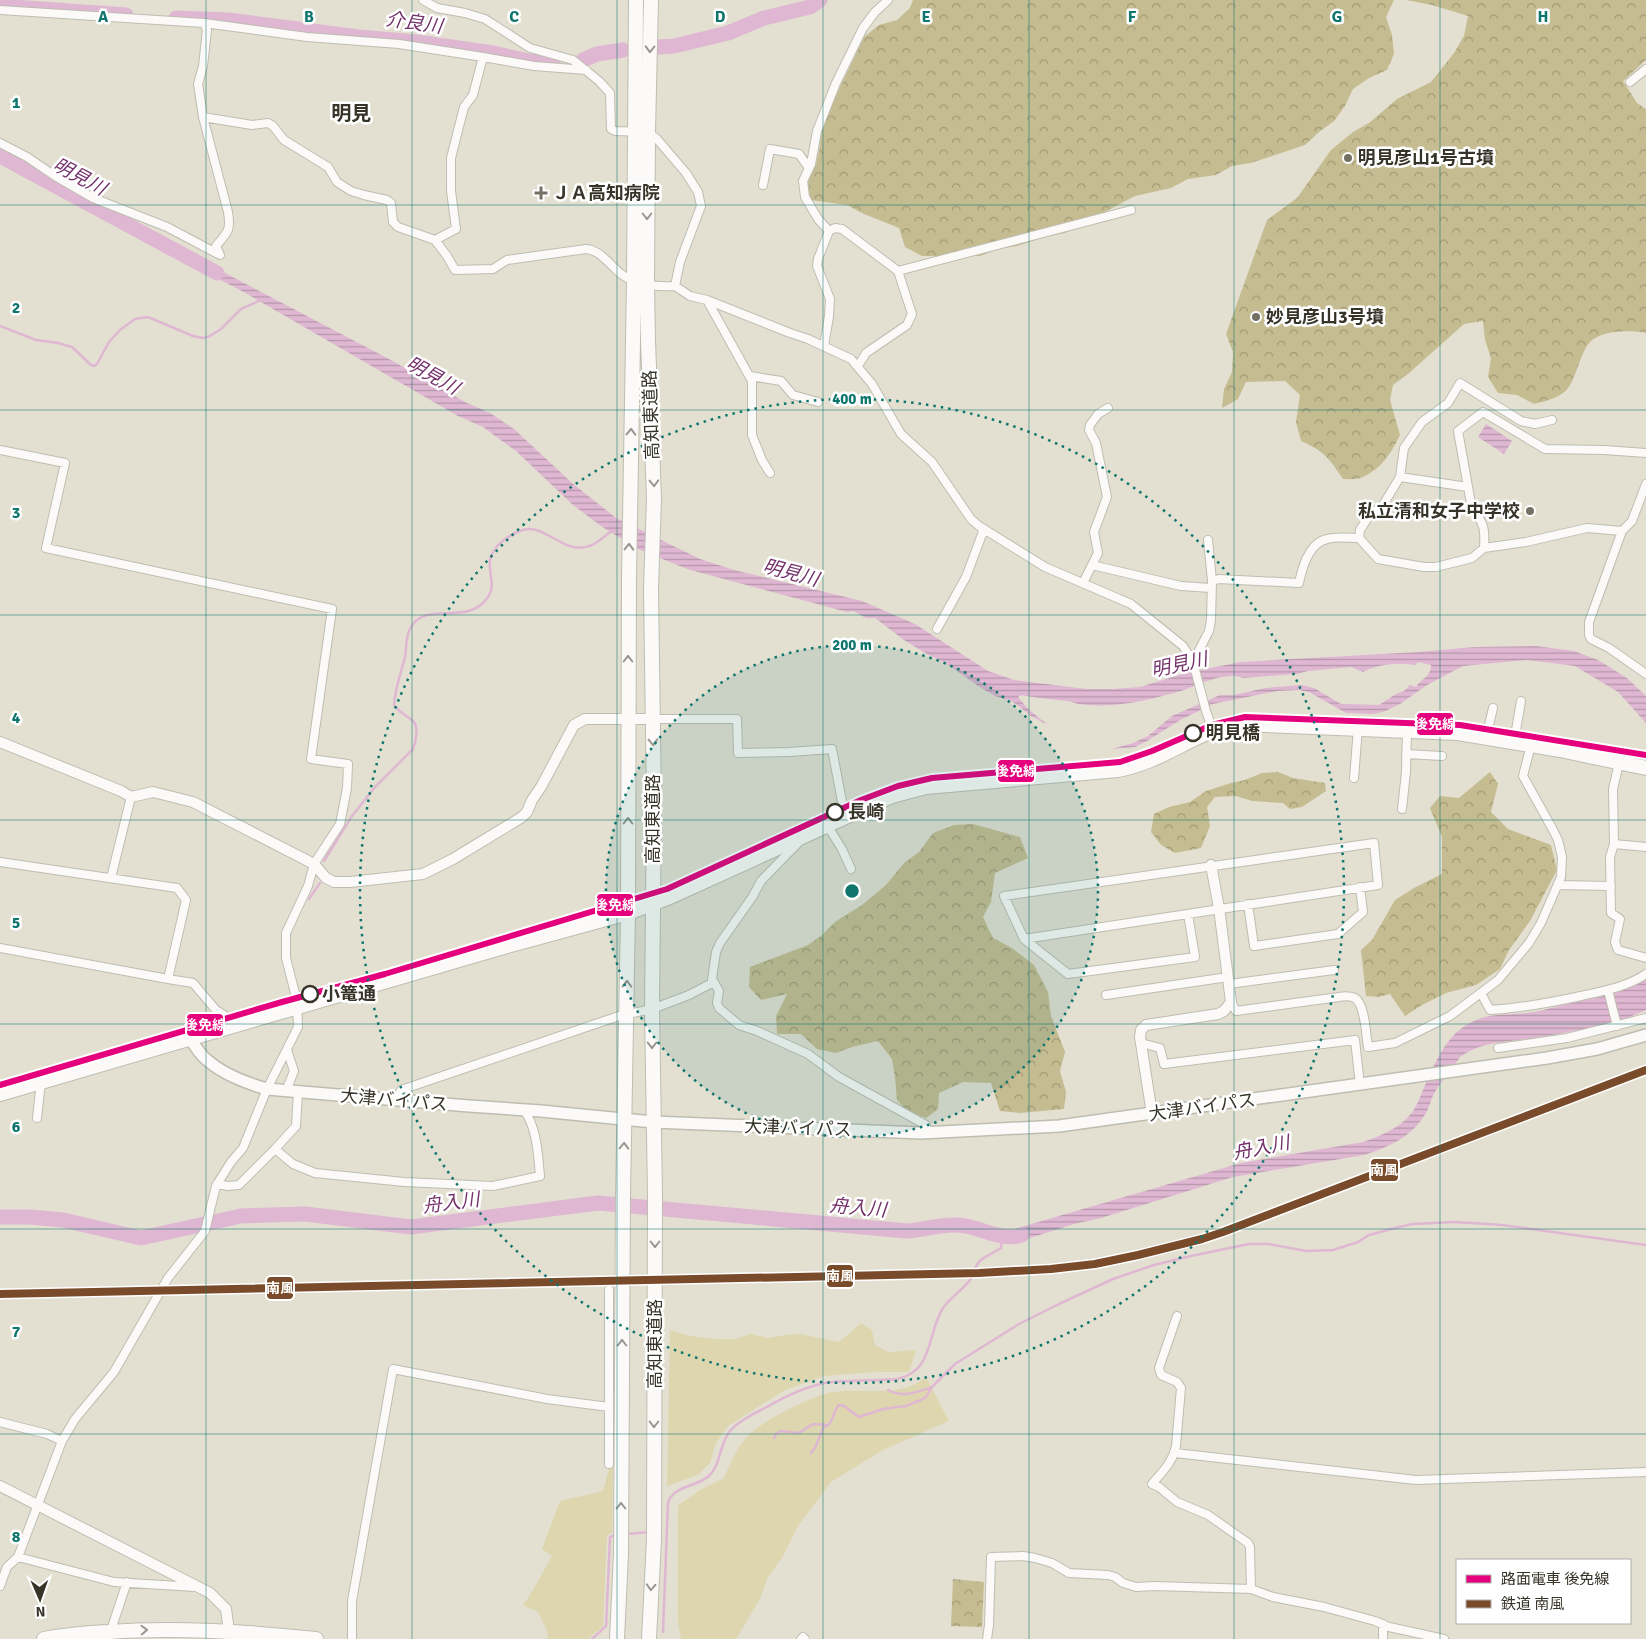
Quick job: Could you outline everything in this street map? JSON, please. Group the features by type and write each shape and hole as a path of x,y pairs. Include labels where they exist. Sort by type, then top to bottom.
{"highway":[{"name":"高知東道路","path":"617,1639 621,1554 630,516 641,282 642,132 636,0"},
{"name":"高知東道路","path":"642,132 651,0"},
{"name":"高知東道路","path":"641,282 648,342 654,498 651,589 654,803 652,1009 655,1155 654,1539 649,1639"},
{"path":"0,1094 500,948 628,913 653,904 883,799 926,787 1135,767 1213,731 1243,724 1458,733 1531,745 1646,768"},
{"path":"44,1639 109,1635 161,1629 230,1636 316,1639"}],"main road":[{"name":"大津バイパス","path":"189,1038 205,1059 224,1072 249,1084 267,1089 653,1122 927,1133 1059,1126 1152,1114 1492,1066 1597,1048 1646,1035"}],"street":[{"path":"422,0 437,8 454,10 485,19 530,48 573,60 610,93 611,129 615,131 642,132 657,139 686,173 698,192 701,206 680,262 675,286"},
{"path":"829,231 818,219 805,197 803,181 809,168 817,131 836,83 863,28 875,12 888,0"},
{"path":"0,10 204,23 316,38 399,44 534,66 586,70"},
{"path":"0,143 20,153 93,198 167,227 220,255 216,246 228,232 230,226 203,117 198,84 203,66 207,30 204,23"},
{"path":"435,240 456,229 451,191 451,158 464,107 473,95 483,57"},
{"path":"1630,82 1646,69"},
{"path":"1637,76 1646,79"},
{"path":"203,117 252,125 268,123 273,126 284,140 328,167 338,182 351,191 364,196 387,200 390,203 394,222 398,227 435,240 448,256 455,270 493,269 508,260 594,249 622,275 660,286 675,286 690,296 707,300 824,346 851,359 872,384 901,434 932,462 971,519 1045,567 1131,604 1183,646 1194,665 1213,731"},
{"path":"763,184 770,149 799,154 809,168"},
{"path":"898,271 1131,210"},
{"path":"824,346 830,316 830,299 817,266 829,231 836,228 842,229 898,271 912,314 907,325 866,353 858,366"},
{"path":"707,300 752,381 752,435 762,460 770,473"},
{"path":"750,376 781,381 793,395 818,402"},
{"path":"1359,538 1360,530 1369,516 1383,505 1400,477 1404,448 1422,422 1448,403 1460,383 1521,421 1535,424 1552,420"},
{"path":"1083,583 1098,553 1094,532 1107,497 1096,443 1089,430 1090,425 1098,414 1108,408"},
{"path":"1484,548 1485,532 1481,518 1472,509 1458,431 1483,412 1546,449 1646,453"},
{"path":"0,450 65,463 46,548 332,609 311,759 348,764 347,788 340,824 314,864 308,886 286,934 286,958 298,1007 298,1026 267,1089 243,1148 231,1162 217,1184 205,1231 168,1278 114,1372 75,1419 62,1441 18,1557 7,1567 0,1586"},
{"path":"1400,477 1468,487"},
{"path":"1646,484 1632,521 1622,531 1590,622 1589,634 1591,638 1646,674"},
{"path":"1092,565 1181,586 1211,584 1219,580 1299,583 1309,554 1327,538 1359,538 1378,559 1424,567 1436,567 1472,558 1484,548 1526,542 1586,528 1622,531"},
{"path":"937,629 966,577 984,529"},
{"path":"1194,665 1209,631 1211,620 1208,540"},
{"path":"1514,742 1521,701"},
{"path":"1486,738 1493,708"},
{"path":"0,742 121,791 131,797 154,792 193,802 314,864 326,878 334,882 422,874 431,871 522,817 527,812 574,725 585,719 737,719 738,753 832,749 845,817"},
{"path":"1354,778 1358,728"},
{"path":"1402,809 1407,730"},
{"path":"1211,865 1220,908 1231,1002 1236,1011 1339,997 1352,997 1359,1002 1362,1008 1368,1047 1395,1043 1450,1016 1498,980 1529,943 1541,923 1561,878 1562,857 1558,840 1523,776 1531,745"},
{"path":"1406,754 1442,756"},
{"path":"1619,763 1613,788 1614,844 1610,857 1611,913 1620,919 1615,942 1618,950 1646,958"},
{"path":"111,878 131,797"},
{"path":"828,825 842,849 851,870"},
{"path":"801,837 799,842 761,881 753,896 720,943 716,952 712,979 718,991 718,1008 739,1025 808,1054 840,1077 926,1126 927,1133"},
{"path":"1024,939 1378,885 1374,843 1004,896 1024,939 1068,974 1195,957 1188,914"},
{"path":"1614,844 1646,847"},
{"path":"0,862 177,888 186,900 168,979"},
{"path":"1558,885 1611,886"},
{"path":"1248,904 1254,946 1338,934 1364,912 1360,887"},
{"path":"0,948 193,983 216,1010 238,1024"},
{"path":"1106,996 1334,970"},
{"path":"1481,993 1490,1010 1524,1008 1608,992 1646,974"},
{"path":"396,1100 401,1090 626,1014 652,1009 689,995 714,982"},
{"path":"1608,992 1616,1023"},
{"path":"1152,1114 1141,1043 1141,1030 1146,1026 1218,1014 1224,1011 1231,1002"},
{"path":"1498,1048 1567,1038 1616,1023 1646,1018"},
{"path":"1141,1043 1160,1048 1164,1064 1355,1040 1360,1085"},
{"path":"217,1184 239,1185 296,1126 292,1092 294,1071 287,1050"},
{"path":"37,1118 41,1082"},
{"path":"275,1149 293,1164 315,1173 404,1182 493,1186 540,1176 538,1155 530,1119 524,1110"},
{"path":"609,1290 609,1464"},
{"path":"1177,1316 1160,1368 1161,1375 1177,1382 1181,1388 1175,1453 1168,1467 1152,1484 1159,1487 1177,1502 1208,1515 1248,1542 1250,1547 1251,1589"},
{"path":"352,1639 352,1601 393,1368 547,1399 609,1408"},
{"path":"0,1422 46,1434 62,1441"},
{"path":"1175,1453 1416,1480 1646,1472"},
{"path":"0,1486 200,1588 214,1597 226,1608 230,1636"},
{"path":"987,1639 990,1625 991,1557 1023,1556 1052,1563 1070,1573 1108,1575 1115,1577 1122,1583 1136,1587 1251,1589 1273,1597 1324,1607 1444,1639"},
{"path":"18,1557 114,1582 200,1588"},
{"path":"109,1635 127,1582"},
{"path":"1382,1624 1382,1639"}],"shaded area":[{"path":"202,261 389,359 467,403 490,413 514,429 572,483 616,518 700,559 734,570 862,601 915,624 988,671 1014,680 1086,689 1113,689 1140,687 1189,672 1241,662 1474,647 1536,646 1574,651 1598,660 1627,678 1646,696 1646,723 1618,692 1575,666 1527,660 1463,666 1427,685 1400,704 1383,712 1372,714 1346,713 1309,692 1299,690 1277,691 1213,704 1182,719 1135,747 1112,749 1148,736 1172,716 1220,695 1234,695 1265,688 1302,685 1314,688 1341,704 1379,705 1404,691 1410,685 1416,687 1428,675 1431,665 1418,662 1415,665 1381,665 1363,672 1351,667 1308,671 1297,674 1243,678 1236,676 1221,677 1184,690 1132,703 1091,705 1021,695 1018,697 1028,709 1048,725 1031,716 1013,702 995,696 981,688 947,664 904,640 875,618 866,618 853,611 847,612 687,569 638,549 601,526 573,505 516,451 483,427 458,416 242,291 195,267"},
{"path":"1486,424 1512,441 1504,454 1478,437"},
{"path":"1646,979 1646,1010 1633,1016 1576,1031 1486,1045 1460,1057 1435,1092 1427,1110 1414,1129 1399,1140 1382,1148 1364,1155 1233,1177 1011,1244 1004,1242 1004,1232 1241,1163 1363,1142 1376,1137 1399,1125 1411,1113 1441,1052 1454,1035 1470,1023 1491,1016 1535,1012 1595,998 1627,989"},
{"path":"861,1323 872,1330 875,1345 888,1352 916,1350 909,1372 875,1372 824,1376 785,1390 728,1426 716,1443 710,1463 698,1475 667,1486 670,1330 690,1336 715,1339 736,1339 750,1334 768,1338 800,1334 839,1342"},
{"path":"926,1377 949,1421 883,1450 831,1482 798,1526 783,1556 767,1579 760,1599 736,1639 681,1639 678,1622 678,1505 702,1489 724,1478 736,1452 746,1438 762,1424 787,1410 824,1394 905,1388 916,1384"},
{"path":"610,1465 613,1465 612,1532 607,1536 603,1626 588,1639 548,1639 547,1631 538,1612 523,1605 552,1556 542,1549 560,1501 603,1491"}],"green space":[{"path":"913,0 1394,0 1386,17 1392,35 1394,54 1387,70 1369,78 1353,89 1345,106 1334,121 1305,145 1251,163 1232,166 1216,175 1188,179 1171,188 1135,196 1065,233 998,249 980,256 922,256 905,247 899,228 847,205 810,200 808,181 816,164 820,146 821,127 864,37 879,25 897,20 910,8"},
{"path":"1406,0 1646,0 1646,60 1623,81 1637,103 1646,109 1646,333 1633,331 1617,332 1595,338 1590,342 1581,358 1568,388 1552,399 1534,404 1517,395 1498,393 1488,377 1491,358 1485,340 1483,321 1464,324 1393,385 1390,400 1400,435 1385,459 1363,477 1343,479 1325,456 1301,441 1296,422 1300,395 1285,381 1246,382 1238,399 1222,408 1224,389 1232,372 1233,352 1226,334 1267,220 1297,198 1331,150 1353,132 1369,123 1397,99 1431,82 1454,53 1464,36 1468,16 1432,5"},
{"path":"1278,772 1293,778 1325,783 1326,791 1302,807 1290,809 1283,803 1252,801 1236,796 1215,797 1207,807 1210,826 1201,848 1175,853 1161,845 1151,832 1154,814 1169,807 1190,802 1206,791 1262,773"},
{"path":"1490,772 1498,784 1491,812 1508,829 1551,845 1557,870 1530,921 1509,950 1500,969 1476,985 1446,993 1405,1016 1390,994 1379,997 1366,996 1361,950 1372,940 1395,900 1442,874 1442,837 1430,808 1440,796 1459,798"},
{"path":"973,824 1020,837 1028,858 995,873 991,902 983,917 993,938 1012,948 1034,965 1048,992 1051,1016 1065,1052 1060,1071 1066,1092 1064,1109 1020,1113 1000,1111 991,1083 963,1082 939,1093 938,1109 926,1118 907,1111 897,1100 892,1059 878,1041 836,1053 817,1049 801,1034 777,1034 776,1016 787,994 761,1000 749,987 750,967 808,945 821,936 835,922 862,905 886,885 904,863 919,852 933,833 954,825"},
{"path":"953,1579 984,1582 982,1627 951,1626"}],"waterway":[{"name":"介良川","path":"659,47 674,46 728,33 764,18 810,7 820,0"},
{"name":"介良川","path":"0,6 126,15"},
{"name":"介良川","path":"176,18 229,20 358,37 417,42 493,53 529,61 553,62"},
{"name":"介良川","path":"583,60 597,54 623,50"},
{"name":"明見川","path":"0,156 217,273"},
{"path":"0,326 36,340 72,347 94,366 109,342 120,330 135,319 148,317 193,336 203,338 221,329 241,309 261,300"},
{"path":"324,861 352,816 375,787 413,749 416,735 415,724 394,705 405,657 407,638 411,627 418,619 427,615 459,613 470,611 480,606 490,593 492,584 490,560 492,555 498,545 513,534 532,529 565,544 574,547 584,547 594,544 613,530"},
{"path":"309,899 320,883"},
{"name":"舟入川","path":"0,1217 63,1220 141,1238 241,1216 305,1214 411,1227 598,1203 907,1231 957,1225 1006,1237 1022,1235"},
{"path":"774,1438 781,1431 799,1433 813,1424 828,1425 839,1405 844,1406 859,1417 883,1409 906,1406 921,1400 926,1397 932,1387 955,1364 1019,1324 1113,1279 1154,1265 1191,1256 1249,1244 1269,1244 1306,1251 1333,1250 1358,1242 1369,1235 1399,1227 1413,1224 1455,1222 1502,1225 1646,1245"},
{"path":"663,1632 668,1502 671,1496 681,1489 704,1480 709,1476 716,1466 726,1436 730,1431 746,1418 781,1399 823,1383 897,1379 909,1375 918,1368 924,1360 943,1308 969,1281 979,1262 1001,1248 1002,1237"},
{"path":"888,1390 904,1394 932,1387"},
{"path":"811,1453 823,1428 827,1426"},
{"path":"627,1534 649,1532"},
{"path":"592,1639 606,1626 610,1537 616,1535"}],"tram line":[{"name":"後免線","path":"0,1085 282,1002 385,974 667,889 861,800 898,786 932,778 1120,762 1152,751 1212,725 1245,717 1460,725 1646,755"}],"rail line":[{"name":"南風","path":"0,1294 979,1273 1051,1269 1095,1264 1138,1255 1223,1232 1646,1070"}],"place":[{"name":"明見彦山1号古墳","path":"1348,158"},
{"name":"ＪＡ高知病院","path":"541,193"},
{"name":"妙見彦山3号墳","path":"1256,317"},
{"name":"私立清和女子中学校","path":"1530,511"},
{"name":"明見橋","path":"1193,733"},
{"name":"長崎","path":"835,812"},
{"name":"小篭通","path":"310,994"}],"district":[{"name":"明見","path":"351,113"}]}
